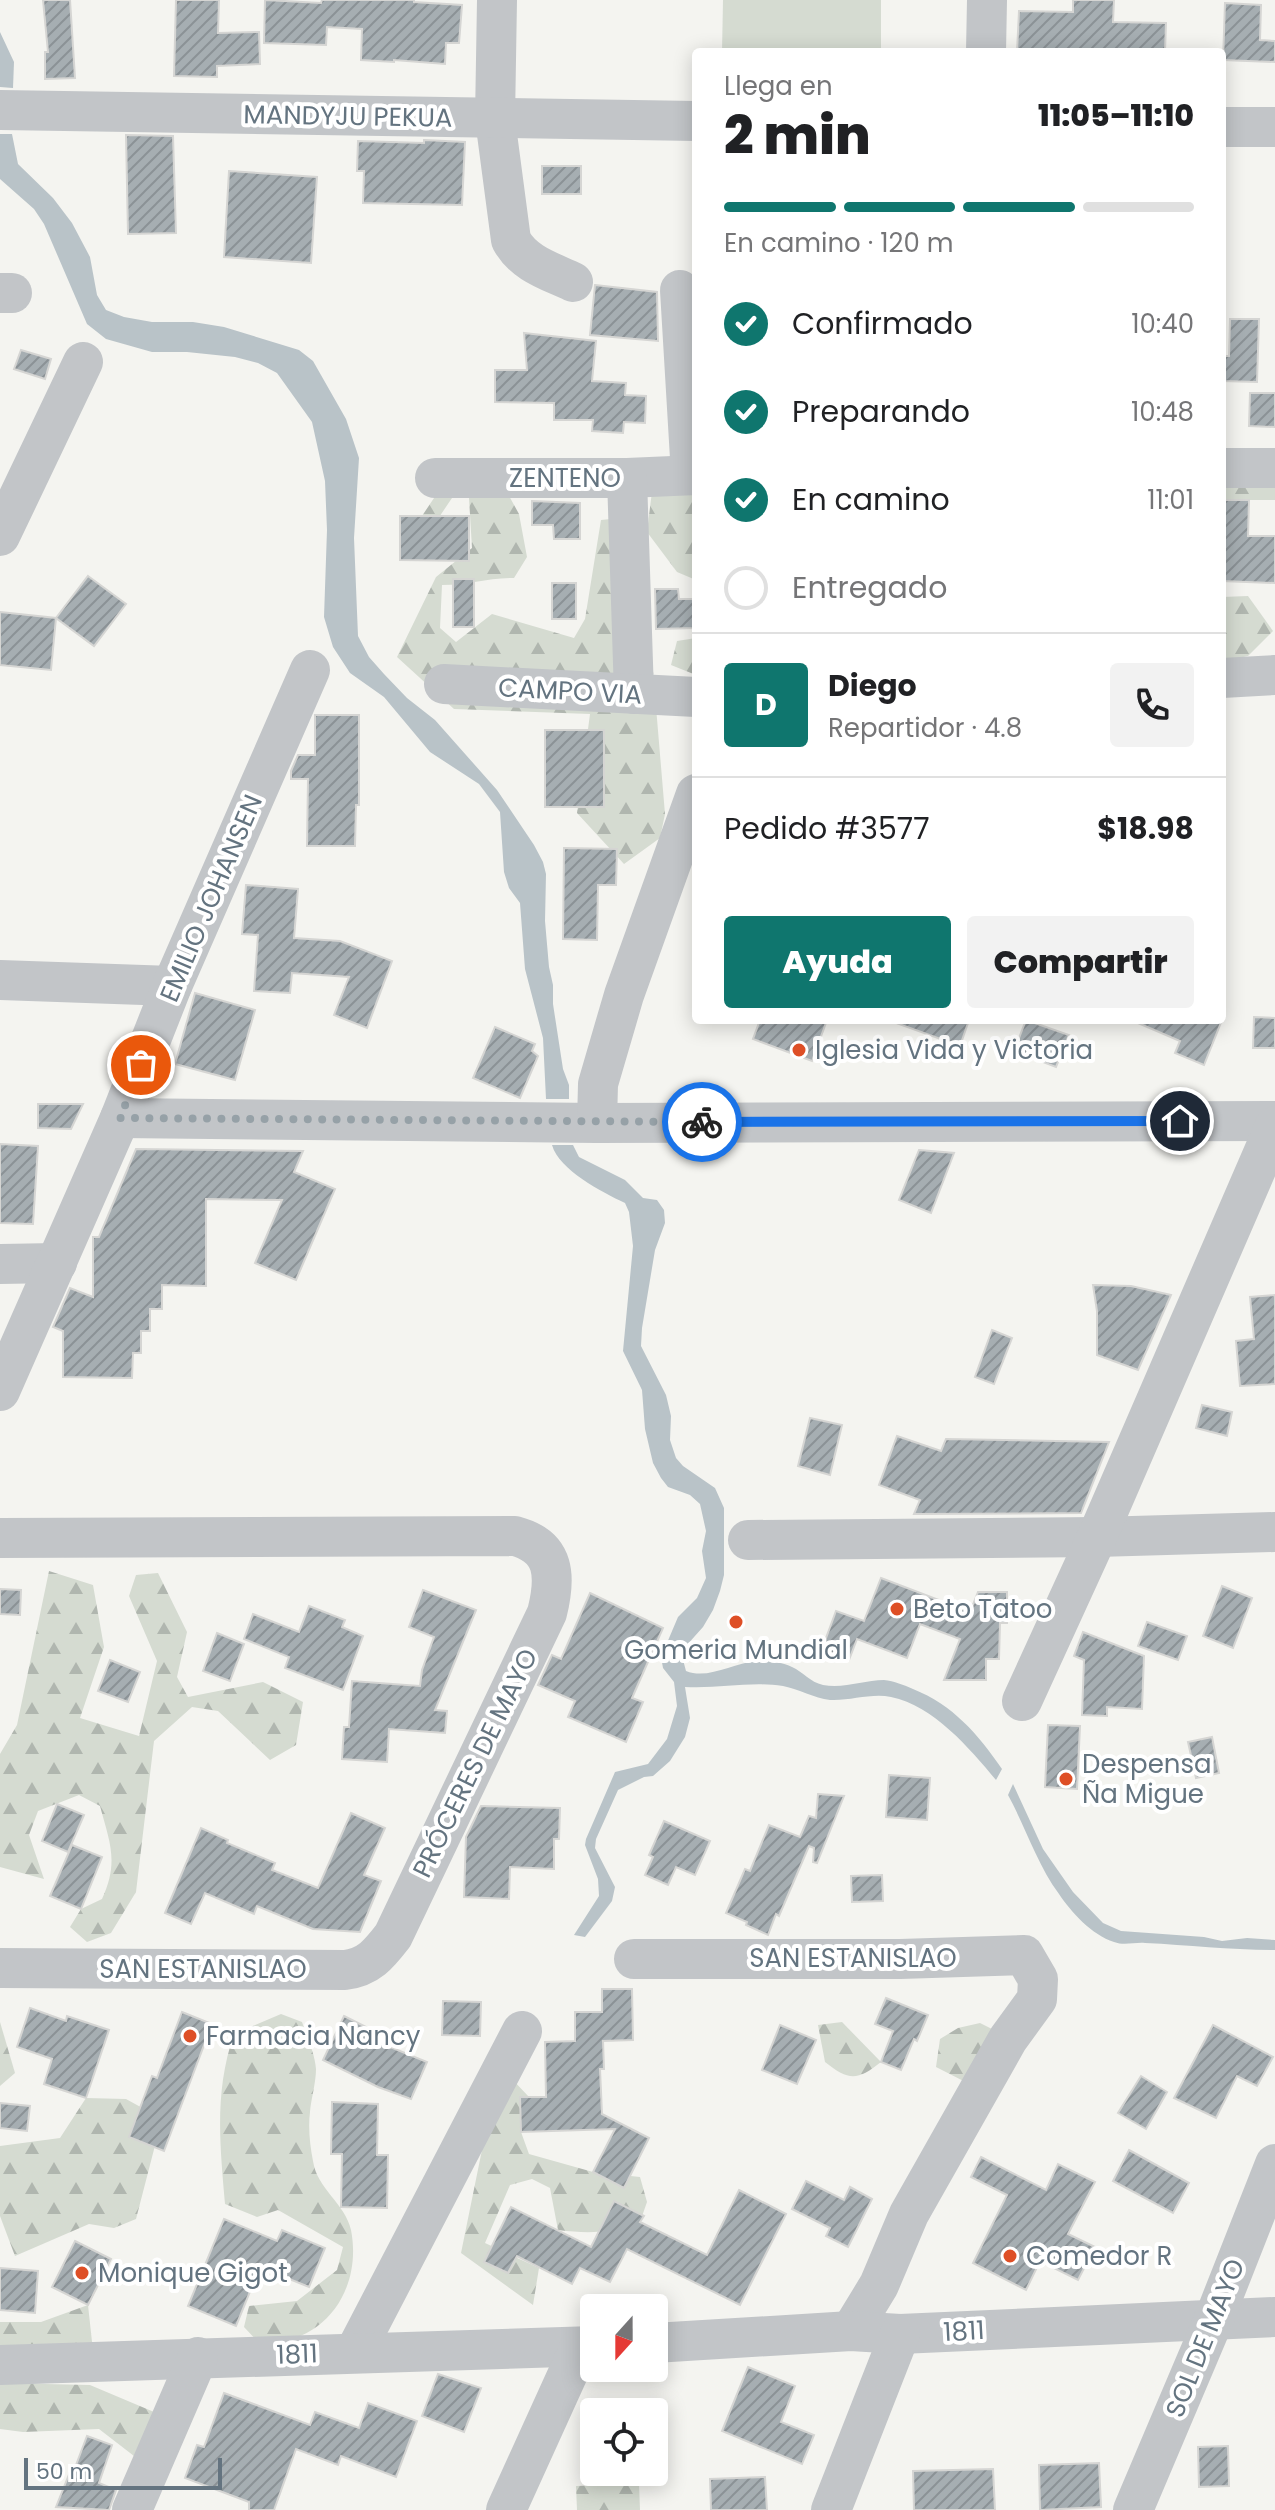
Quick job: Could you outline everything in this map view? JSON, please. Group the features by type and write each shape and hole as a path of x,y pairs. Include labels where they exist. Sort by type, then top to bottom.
{"street":[{"path":"497,0 495,119 511,240 518,253 530,262 573,282"},
{"path":"986,48 987,0"},
{"name":"MANDYJU PEKUA","path":"19,110 692,121"},
{"path":"1226,127 1275,127"},
{"path":"680,290 692,449"},
{"path":"0,536 83,362"},
{"path":"1226,468 1275,468"},
{"name":"ZENTENO","path":"435,478 692,475"},
{"path":"627,478 634,694"},
{"name":"EMILIO JOHANSEN","path":"0,1391 120,1118 172,986 310,670"},
{"path":"1226,678 1275,675"},
{"name":"CAMPO VIA","path":"444,684 692,697"},
{"path":"591,1123 598,1084 624,995 692,805"},
{"path":"0,980 172,986"},
{"path":"120,1118 528,1123 1275,1124 1097,1537 1022,1701"},
{"path":"0,1264 57,1263"},
{"path":"748,1540 1275,1532"},
{"name":"PRÓCERES DE MAYO","path":"0,1538 515,1536 533,1541 542,1550 551,1567 553,1589 547,1613 393,1936"},
{"name":"SAN ESTANISLAO","path":"0,1968 345,1970 370,1963 393,1936"},
{"name":"SAN ESTANISLAO","path":"634,1959 884,1959 1024,1955 1038,1979 1037,1999 1008,2039 909,2214 879,2285 851,2331"},
{"path":"355,2352 522,2031"},
{"name":"SOL DE MAYO","path":"1133,2510 1214,2319 1275,2164"},
{"name":"1811","path":"668,2342 851,2331 900,2334 1275,2317"},
{"path":"831,2510 900,2334"},
{"name":"1811","path":"0,2365 580,2346"},
{"path":"132,2510 198,2357"},
{"path":"506,2510 580,2360"}],"green space":[{"path":"723,0 881,0 881,48 722,48"},
{"path":"692,471 692,578 677,572 647,532 653,483"},
{"path":"450,474 508,494 519,514 527,557 514,578 442,585 440,628 456,642 492,614 574,638 585,619 601,520 640,516 665,814 660,838 624,864 577,813 590,714 454,709 397,657 436,577 472,548 469,498 452,498 425,538 422,516"},
{"path":"1226,475 1275,480 1275,500 1226,500"},
{"path":"1248,596 1273,631 1248,656 1226,661 1226,597"},
{"path":"692,639 692,673 671,665 677,641"},
{"path":"49,1571 93,1585 104,1647 80,1718 139,1736 157,1661 129,1596 136,1575 158,1573 187,1632 177,1677 188,1697 263,1682 303,1702 296,1745 270,1760 218,1711 192,1707 154,1741 136,1892 111,1933 87,1942 70,1927 81,1909 102,1899 110,1874 111,1852 100,1806 79,1795 38,1811 29,1835 44,1879 0,1867 0,1754 17,1725"},
{"path":"281,2014 302,2022 312,2051 316,2074 309,2124 313,2161 320,2180 348,2220 353,2253 351,2274 344,2294 319,2325 301,2336 258,2342 244,2327 249,2306 297,2301 337,2270 343,2247 278,2210 257,2217 225,2204 220,2140 221,2098 234,2034"},
{"path":"0,2022 15,2073 0,2086"},
{"path":"842,2022 881,2062 866,2073 847,2075 825,2062 818,2025"},
{"path":"980,2023 998,2032 985,2092 936,2067 940,2039 958,2028"},
{"path":"512,2079 529,2097 521,2132 529,2154 593,2172 640,2177 647,2202 640,2222 629,2226 600,2232 558,2230 550,2188 532,2179 510,2185 485,2243 539,2268 533,2305 461,2253 484,2140"},
{"path":"86,2098 126,2099 146,2110 158,2134 136,2219 114,2228 89,2224 15,2256 0,2216 0,2146 60,2138"},
{"path":"88,2305 93,2351 0,2380 0,2322 41,2322"},
{"path":"0,2383 90,2385 154,2412 134,2456 99,2429 23,2432 0,2429"},
{"path":"576,2486 639,2486 640,2510 577,2510"}],"shaded area":[{"path":"0,32 14,62 13,88 0,87"},
{"path":"0,134 12,134 18,164 53,198 72,223 90,257 97,295 106,310 152,322 193,322 224,327 299,350 313,361 346,419 359,458 354,538 358,636 369,657 384,674 407,698 435,720 497,790 543,862 553,1004 569,1099 546,1099 543,1038 525,969 520,903 509,888 504,872 500,812 479,784 430,752 384,697 350,673 333,647 324,617 325,481 312,422 277,373 258,363 235,357 187,352 152,352 106,339 87,324 44,224 34,209 0,179"},
{"path":"552,1145 573,1145 579,1157 625,1180 643,1198 657,1200 664,1210 665,1223 655,1250 641,1346 666,1395 671,1416 670,1440 676,1458 715,1488 724,1508 724,1575 713,1610 682,1656 686,1671 703,1674 747,1662 765,1661 788,1665 823,1685 884,1680 895,1682 927,1696 952,1712 984,1744 1002,1769 996,1780 950,1730 922,1709 891,1697 830,1700 789,1687 771,1685 685,1687 690,1718 685,1737 670,1761 653,1776 644,1777 618,1790 596,1839 595,1848 615,1887 612,1901 585,1937 574,1935 599,1896 598,1879 585,1845 586,1839 615,1772 648,1764 667,1739 677,1706 674,1682 663,1668 661,1657 678,1617 697,1598 706,1578 702,1551 706,1531 700,1504 690,1495 668,1487 653,1463 645,1429 642,1390 623,1351 633,1246 629,1212 625,1203 572,1171"},
{"path":"1013,1784 1043,1849 1073,1892 1103,1923 1121,1931 1222,1941 1247,1938 1275,1940 1275,1950 1122,1944 1098,1934 1070,1908 1044,1871 1008,1795"}],"building":[{"path":"43,0 70,0 75,78 45,79 45,52 48,52"},
{"path":"176,0 219,0 218,33 259,32 260,64 217,66 217,77 174,76"},
{"path":"265,0 321,3 322,0 414,0 462,5 459,43 446,43 445,64 361,60 362,29 327,27 326,45 264,43"},
{"path":"1073,0 1114,0 1113,22 1166,23 1165,48 1017,48 1019,11 1073,12"},
{"path":"1225,3 1261,5 1260,40 1275,41 1275,62 1226,60 1226,48 1223,48"},
{"path":"126,135 173,136 176,233 128,234"},
{"path":"424,140 465,142 462,205 363,203 364,171 357,171 358,141 424,143"},
{"path":"542,166 581,166 581,194 542,194"},
{"path":"229,171 317,177 311,263 224,257"},
{"path":"595,285 657,292 658,341 590,335"},
{"path":"1230,319 1259,319 1257,382 1226,381 1226,356 1229,356"},
{"path":"524,333 596,341 592,381 626,383 625,395 646,396 645,423 624,422 623,433 592,431 593,420 554,420 554,403 495,402 495,370 527,370"},
{"path":"21,350 51,359 45,379 14,369"},
{"path":"1250,393 1275,393 1275,427 1249,426"},
{"path":"1226,500 1249,500 1248,536 1275,536 1275,583 1226,581"},
{"path":"532,501 580,503 580,539 554,539 553,525 532,525"},
{"path":"400,516 469,516 469,561 400,560"},
{"path":"88,576 126,604 94,646 56,618"},
{"path":"453,579 474,579 474,627 453,627"},
{"path":"552,583 576,583 576,619 552,619"},
{"path":"655,589 678,589 679,599 692,599 692,628 656,629"},
{"path":"0,612 56,618 51,670 0,665"},
{"path":"315,715 359,715 359,805 356,805 355,846 307,846 308,779 291,779 291,771 298,755 315,755"},
{"path":"545,730 604,730 604,807 545,807"},
{"path":"564,848 617,849 616,885 598,885 597,940 563,939"},
{"path":"246,885 298,889 294,938 340,941 392,961 367,1028 334,1015 349,977 292,973 290,993 254,991 258,935 242,934"},
{"path":"195,993 255,1010 235,1080 175,1064"},
{"path":"1254,1017 1275,1018 1275,1048 1253,1048"},
{"name":"Iglesia Vida y Victoria","path":"759,1024 826,1024 812,1061 753,1039"},
{"path":"899,1024 968,1024 960,1046"},
{"path":"1024,1024 1037,1024 1069,1035 1056,1067 1014,1051"},
{"path":"1140,1024 1220,1024 1204,1065 1175,1053 1180,1041"},
{"path":"495,1027 535,1044 532,1051 538,1056 520,1098 473,1078"},
{"path":"38,1104 83,1104 71,1129 38,1128"},
{"path":"0,1144 38,1146 33,1224 0,1223"},
{"path":"136,1149 303,1151 294,1172 335,1189 296,1280 255,1263 282,1200 206,1199 206,1286 162,1285 162,1309 150,1309 150,1331 141,1331 141,1353 133,1353 132,1378 63,1377 63,1331 53,1327 70,1288 93,1297 93,1237 99,1237"},
{"path":"919,1150 954,1153 931,1213 899,1200"},
{"path":"1093,1285 1131,1286 1171,1295 1138,1370 1097,1355 1097,1311"},
{"path":"1275,1295 1275,1384 1240,1386 1236,1341 1254,1339 1250,1297"},
{"path":"992,1330 1012,1338 994,1384 975,1377"},
{"path":"1202,1405 1232,1412 1227,1436 1196,1428"},
{"path":"810,1418 842,1425 830,1475 798,1466"},
{"path":"897,1436 941,1451 946,1439 1109,1442 1081,1513 914,1514 920,1500 879,1485"},
{"path":"881,1578 970,1612 978,1592 1007,1592 1007,1623 1000,1623 999,1659 986,1659 986,1680 944,1680 960,1639 920,1624 907,1658 857,1639 849,1660 822,1649 836,1611 864,1621"},
{"path":"1222,1586 1252,1598 1233,1648 1203,1636"},
{"path":"0,1589 21,1590 20,1615 0,1614"},
{"path":"423,1590 476,1610 435,1710 447,1711 445,1733 389,1729 387,1762 342,1759 344,1727 349,1727 352,1681 420,1686 422,1670 434,1637 409,1627"},
{"path":"590,1593 663,1628 632,1698 643,1702 626,1742 568,1717 575,1701 538,1685 552,1655 561,1659"},
{"path":"309,1606 345,1620 342,1627 363,1636 343,1690 285,1668 289,1657 244,1639 253,1614 299,1632"},
{"path":"1147,1622 1187,1636 1178,1660 1138,1646"},
{"path":"1083,1632 1144,1656 1142,1709 1107,1707 1107,1716 1082,1715 1084,1660 1074,1656"},
{"path":"217,1633 244,1644 230,1681 203,1671"},
{"path":"110,1660 140,1672 128,1702 98,1691"},
{"path":"1048,1725 1080,1726 1077,1789 1045,1787"},
{"path":"1212,1737 1219,1773 1196,1778 1188,1742"},
{"path":"889,1775 930,1778 927,1820 886,1817"},
{"path":"818,1794 844,1796 817,1863 813,1862 814,1848 809,1846 768,1935 726,1913 745,1869 750,1871 769,1825 800,1837 809,1816 816,1818"},
{"path":"57,1804 84,1815 68,1852 42,1841"},
{"path":"481,1806 560,1808 559,1839 554,1839 554,1869 510,1867 509,1899 464,1897 466,1837"},
{"path":"351,1813 385,1828 364,1875 381,1881 360,1932 313,1929 257,1906 254,1914 205,1893 191,1924 165,1913 201,1828 228,1840 227,1843 275,1863 272,1870 318,1888"},
{"path":"664,1821 710,1841 695,1875 676,1867 668,1885 645,1875 653,1857 649,1855"},
{"path":"72,1845 102,1857 81,1909 50,1896"},
{"path":"882,1875 883,1901 852,1902 851,1876"},
{"path":"602,1989 632,1989 633,2040 603,2041 604,2069 600,2069 602,2114 649,2138 624,2188 593,2172 615,2129 521,2132 520,2097 546,2097 545,2042 575,2041 575,2012 602,2012"},
{"path":"886,1998 928,2015 901,2070 881,2062 893,2031 875,2024"},
{"path":"443,2001 481,2002 480,2036 442,2035"},
{"path":"30,2008 66,2021 67,2016 109,2030 86,2098 44,2084 52,2059 17,2047"},
{"path":"182,2012 212,2024 164,2151 129,2137 152,2076 157,2078"},
{"path":"344,2016 372,2030 368,2038 427,2062 411,2099 323,2060"},
{"path":"780,2025 816,2040 797,2084 762,2070"},
{"path":"1213,2025 1273,2057 1257,2086 1237,2076 1216,2118 1174,2098"},
{"path":"1141,2076 1167,2092 1146,2129 1118,2113"},
{"path":"332,2102 378,2104 377,2155 388,2155 387,2208 341,2207 342,2154 331,2154"},
{"path":"0,2103 30,2106 27,2131 0,2128"},
{"path":"1129,2150 1189,2183 1173,2213 1113,2181"},
{"path":"981,2157 1046,2190 1058,2164 1095,2182 1068,2234 1095,2247 1078,2280 1040,2261 1026,2290 973,2263 1007,2195 971,2177"},
{"path":"806,2181 844,2200 850,2187 872,2199 848,2247 826,2236 830,2228 792,2209"},
{"path":"739,2190 786,2214 740,2305 627,2249 610,2282 580,2268 572,2284 517,2256 508,2273 484,2262 511,2207 591,2247 614,2201 644,2216 640,2222 707,2255"},
{"path":"224,2219 277,2241 282,2230 325,2248 309,2287 260,2267 236,2326 188,2306"},
{"name":"Monique Gigot","path":"75,2241 111,2259 88,2305 52,2287"},
{"path":"0,2268 38,2271 35,2313 0,2310"},
{"path":"748,2367 795,2386 781,2422 814,2435 802,2464 722,2431"},
{"path":"438,2374 481,2388 464,2432 422,2416"},
{"path":"224,2393 310,2425 315,2412 359,2428 368,2403 417,2421 396,2477 341,2456 338,2465 296,2449 274,2510 249,2510 249,2502 185,2478 197,2445 204,2447"},
{"path":"87,2436 112,2445 99,2483 116,2490 109,2510 56,2507 70,2472 73,2473"},
{"path":"1228,2446 1229,2486 1199,2487 1198,2447"},
{"path":"1099,2463 1101,2507 1040,2510 1039,2465"},
{"path":"993,2469 995,2510 914,2510 913,2471"},
{"path":"765,2477 767,2510 711,2510 710,2479"}],"way so far":[{"path":"141,1065 120,1118 702,1122"}],"place":[{"name":"Iglesia Vida y Victoria","path":"799,1050"},
{"name":"Beto Tatoo","path":"897,1609"},
{"name":"Gomeria Mundial","path":"736,1622"},
{"name":"Despensa Ña Migue","path":"1066,1779"},
{"name":"Farmacia Nancy","path":"190,2036"},
{"name":"Comedor R","path":"1010,2256"},
{"name":"Monique Gigot","path":"82,2273"}],"route":[{"path":"702,1122 1180,1121"}]}
